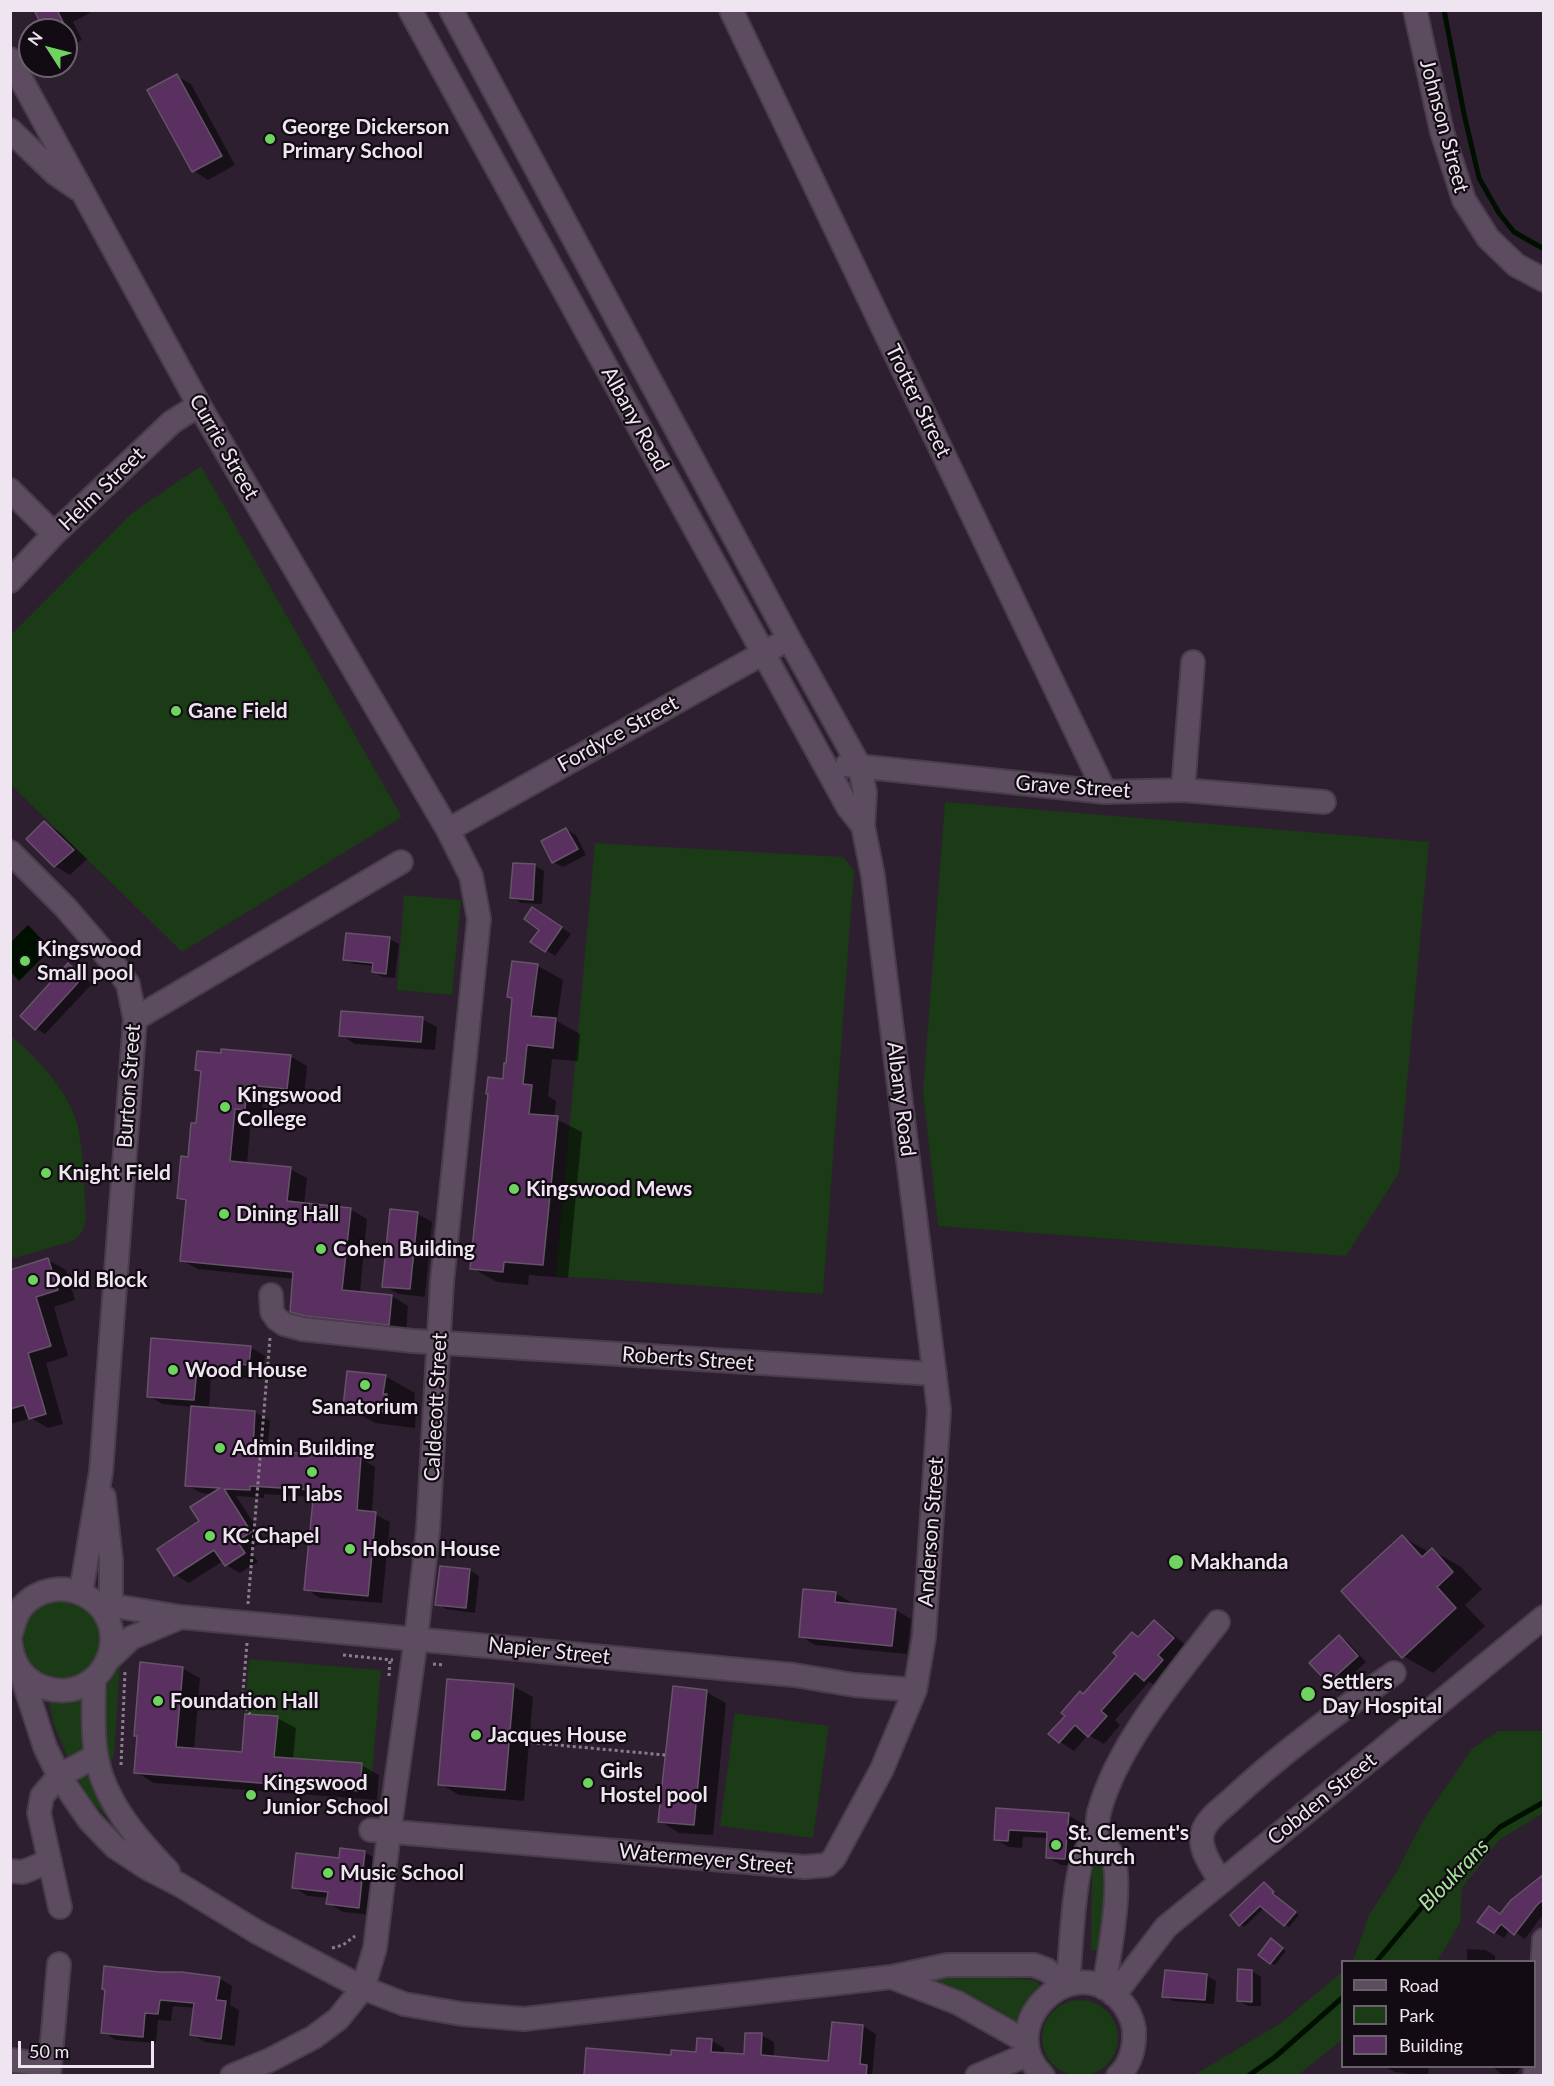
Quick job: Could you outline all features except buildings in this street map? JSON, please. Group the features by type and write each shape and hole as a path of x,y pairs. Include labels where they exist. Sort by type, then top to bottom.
{"street":[{"name":"Albany Road","path":"410,10 848,807 863,826"},
{"name":"Albany Road","path":"451,10 860,768 865,793 863,826 873,876 935,1374"},
{"name":"Trotter Street","path":"731,10 1105,792"},
{"name":"Johnson Street","path":"1415,10 1442,132 1464,200 1488,238 1516,265 1544,280"},
{"name":"Currie Street","path":"10,60 199,405 447,830"},
{"path":"483,142 511,123"},
{"path":"10,130 56,174 82,192"},
{"path":"579,317 606,300"},
{"name":"Helm Street","path":"10,580 54,534 172,422 199,405"},
{"path":"10,490 54,534"},
{"name":"Fordyce Street","path":"447,830 789,639"},
{"path":"1183,790 1193,662"},
{"name":"Grave Street","path":"823,761 860,768 1105,792 1183,790 1324,802"},
{"name":"Caldecott Street","path":"363,1988 375,1948 380,1831 416,1639 428,1530 442,1282 479,919 471,876 447,830"},
{"name":"Burton Street","path":"10,852 66,908 113,963 128,984 135,1019 101,1472 97,1600"},
{"path":"135,1019 401,862"},
{"name":"Roberts Street","path":"272,1303 284,1324 302,1329 440,1342 935,1374"},
{"name":"Anderson Street","path":"915,1690 924,1637 939,1410 935,1374"},
{"name":"Burton Street","path":"97,1600 111,1560 101,1472"},
{"path":"14,1634 32,1682 46,1689 64,1691 79,1688 118,1661 108,1618 97,1600 65,1588 48,1590 35,1596 14,1634 45,1747 59,1776 90,1821 114,1847 147,1868 180,1884 257,1932 363,1988 404,2004 462,2014 524,2019 891,1977 947,1965 1034,1965 1047,1970 1064,1986"},
{"name":"Napier Street","path":"97,1600 247,1633 416,1639 794,1675 854,1685 915,1690"},
{"name":"Napier Street","path":"118,1661 131,1638 181,1617"},
{"name":"Cobden Street","path":"1109,1991 1166,1927 1544,1617"},
{"path":"1096,1844 1099,1813 1114,1772 1151,1709 1218,1623"},
{"path":"1221,1882 1201,1844 1202,1833 1208,1821 1260,1774 1341,1710 1394,1672"},
{"path":"94,1679 96,1756 104,1781 118,1810 139,1840 180,1884"},
{"name":"Watermeyer Street","path":"380,1831 805,1868 827,1864 834,1858 882,1768 915,1690"},
{"path":"60,1907 39,1813 42,1796 59,1776 96,1756"},
{"path":"1064,1986 1078,1878 1083,1856 1088,1848 1096,1844 1106,1847 1112,1855 1116,1875 1109,1991"},
{"path":"10,1871 23,1872 50,1861"},
{"path":"1536,2060 1543,1946"},
{"path":"10,2060 49,2070 59,1964"},
{"path":"891,1977 958,2003 1028,2048"},
{"path":"1043,2076 1028,2048 1028,2025 1035,2010 1045,1997 1064,1986 1080,1983 1109,1991 1126,2007 1133,2023 1135,2040 1131,2057 1118,2076"},
{"path":"232,2076 270,2060 314,2037 338,2019 363,1988"},
{"path":"977,2076 1028,2048"}],"path":[{"path":"250,1714 242,1703 272,1303"},
{"path":"236,1643 247,1633"},
{"path":"342,1654 390,1660 388,1683"},
{"path":"118,1661 121,1766"},
{"path":"525,1742 665,1755"},
{"path":"332,1948 343,1945 360,1930"}],"green space":[{"name":"Gane Field","path":"201,466 402,817 182,952 11,785 10,636 132,513"},
{"path":"945,802 1429,842 1399,1173 1346,1256 938,1226 923,1092"},
{"path":"595,843 843,857 854,870 823,1294 556,1276"},
{"path":"404,895 461,900 452,995 397,990"},
{"name":"Knight Field","path":"11,1036 52,1077 74,1114 82,1149 86,1219 82,1232 73,1241 11,1259"},
{"path":"61,1600 76,1603 89,1612 98,1625 101,1640 98,1655 89,1668 76,1677 61,1680 46,1677 33,1668 24,1655 21,1640 24,1625 33,1612 46,1603"},
{"path":"249,1659 381,1670 372,1775 361,1775 361,1763 274,1757 278,1717 245,1714"},
{"path":"120,1665 111,1767 105,1742 103,1702 106,1687"},
{"path":"88,1699 84,1753 70,1763 53,1722 49,1702"},
{"path":"735,1713 829,1726 813,1838 720,1826"},
{"path":"1498,1731 1543,1731 1543,1813 1499,1840 1462,1888 1460,1923 1437,1960 1353,1960 1369,1915 1396,1873 1424,1819 1472,1749"},
{"path":"88,1770 105,1816 89,1798 77,1777"},
{"path":"1098,1858 1101,1859 1105,1872 1104,1951 1091,1950 1092,1873 1093,1863"},
{"path":"1341,1973 1341,2041 1298,2075 1194,2075 1281,2023"},
{"path":"976,1976 1033,1980 1039,1983 1039,1986 1028,1998 1015,2021 995,2008 932,1981 931,1978"},
{"path":"1080,2000 1094,2003 1107,2011 1115,2024 1118,2038 1115,2052 1107,2065 1094,2073 1080,2076 1066,2073 1053,2065 1045,2052 1042,2038 1045,2024 1053,2011 1066,2003"}],"shaded area":[{"name":"Kingswood Small pool","path":"28,925 51,949 19,981 11,972 11,942"}],"waterway":[{"path":"1444,10 1479,178 1499,213 1514,232 1544,249"},
{"name":"Bloukrans","path":"1378,1960 1443,1882 1500,1827 1544,1802"},
{"name":"Bloukrans","path":"1248,2076 1275,2057 1341,1999"}],"place":[{"name":"George Dickerson Primary School","path":"270,139"},
{"name":"Gane Field","path":"176,711"},
{"name":"Kingswood Small pool","path":"25,961"},
{"name":"Kingswood College","path":"225,1107"},
{"name":"Knight Field","path":"46,1173"},
{"name":"Kingswood Mews","path":"514,1189"},
{"name":"Dining Hall","path":"224,1214"},
{"name":"Cohen Building","path":"321,1249"},
{"name":"Dold Block","path":"33,1280"},
{"name":"Wood House","path":"173,1370"},
{"name":"Sanatorium","path":"365,1385"},
{"name":"Admin Building","path":"220,1448"},
{"name":"IT labs","path":"312,1472"},
{"name":"KC Chapel","path":"210,1536"},
{"name":"Hobson House","path":"350,1549"},
{"name":"Makhanda","path":"1176,1562"},
{"name":"Settlers Day Hospital","path":"1308,1694"},
{"name":"Foundation Hall","path":"158,1701"},
{"name":"Jacques House","path":"476,1735"},
{"name":"Girls Hostel pool","path":"588,1783"},
{"name":"Kingswood Junior School","path":"251,1795"},
{"name":"St. Clement's Church","path":"1056,1845"},
{"name":"Music School","path":"328,1873"}]}
